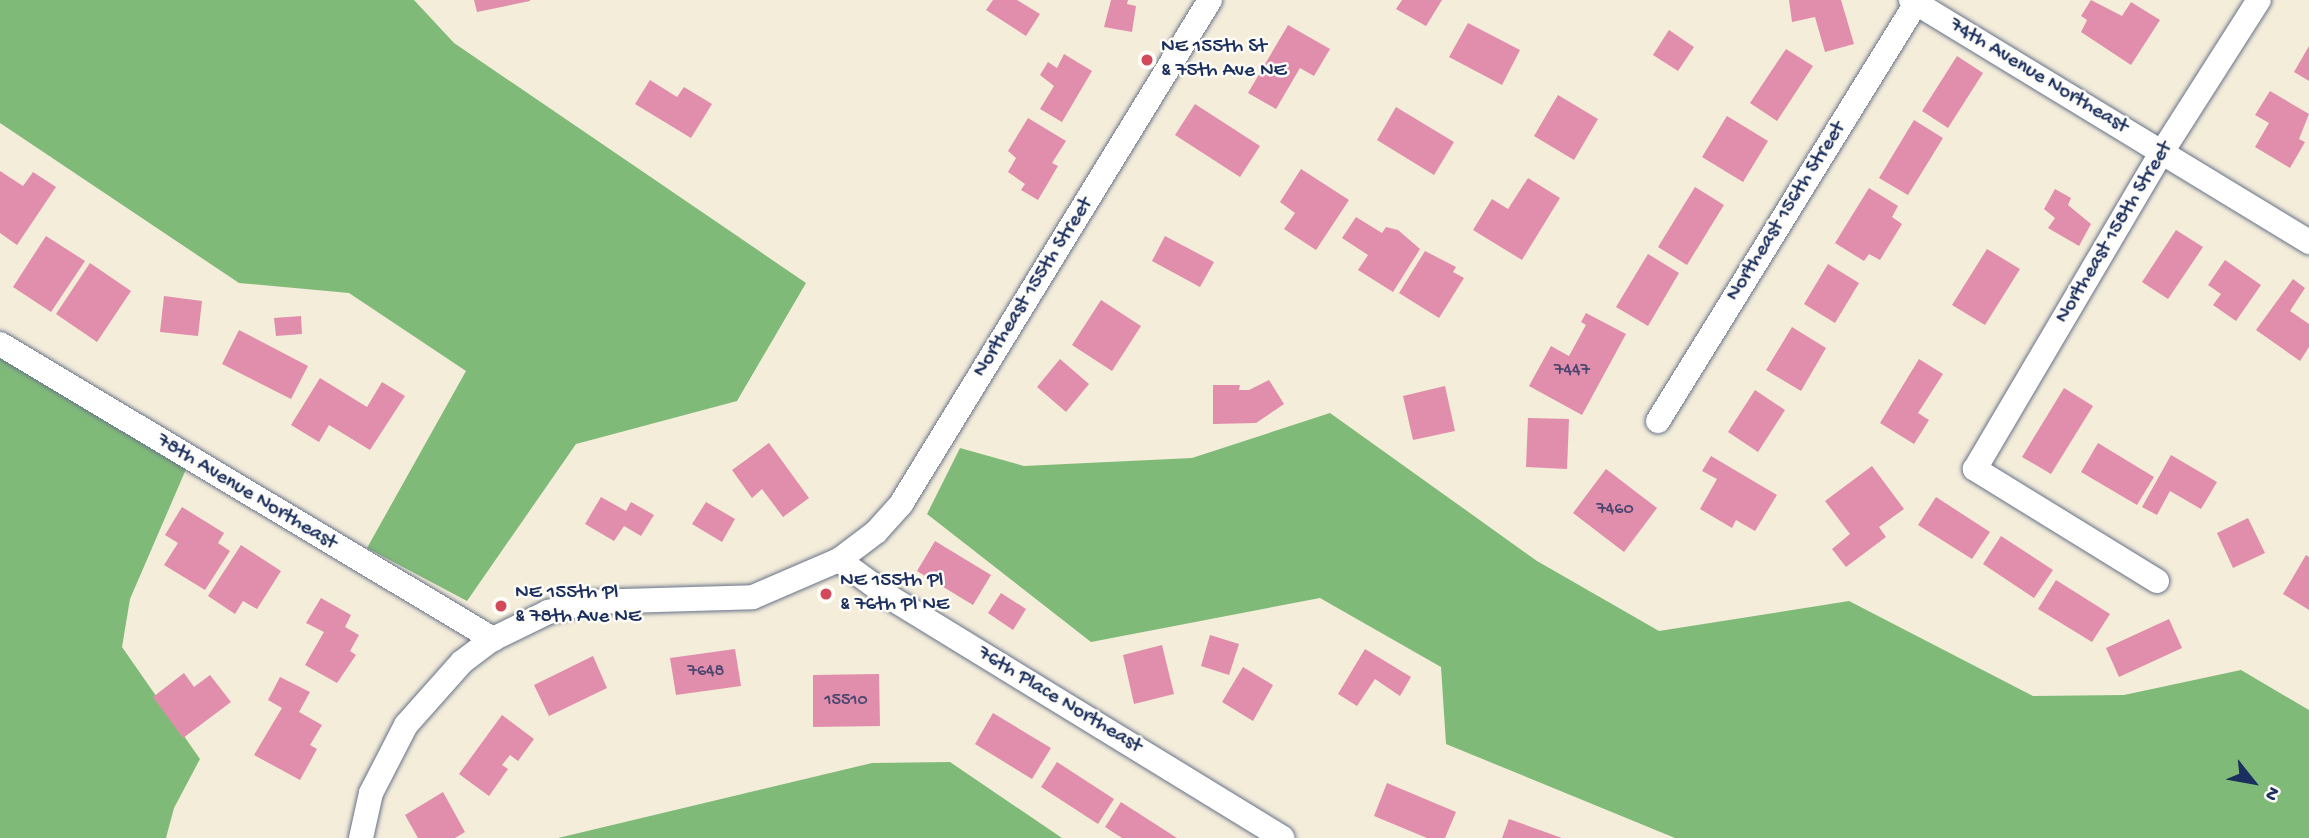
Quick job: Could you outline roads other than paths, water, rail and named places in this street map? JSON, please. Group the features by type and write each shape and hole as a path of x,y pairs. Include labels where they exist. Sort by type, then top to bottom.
{"street":[{"name":"Northeast 155th Street","path":"361,838 371,793 406,725 453,671 493,639 548,612 589,601 753,597 839,560 876,532 901,504 1210,0"},
{"name":"Northeast 158th Street","path":"2157,581 1975,469 2162,152 2259,0"},
{"name":"74th Avenue Northeast","path":"1914,2 2309,242"},
{"name":"Northeast 156th Street","path":"1658,421 1914,2"},
{"name":"78th Avenue Northeast","path":"0,344 493,639"},
{"name":"76th Place Northeast","path":"839,560 891,598 1282,838"}],"place":[{"name":"NE 155th St & 75th Ave NE","path":"1147,60"},
{"name":"NE 155th Pl & 76th Pl NE","path":"826,594"},
{"name":"NE 155th Pl & 78th Ave NE","path":"501,606"}]}
